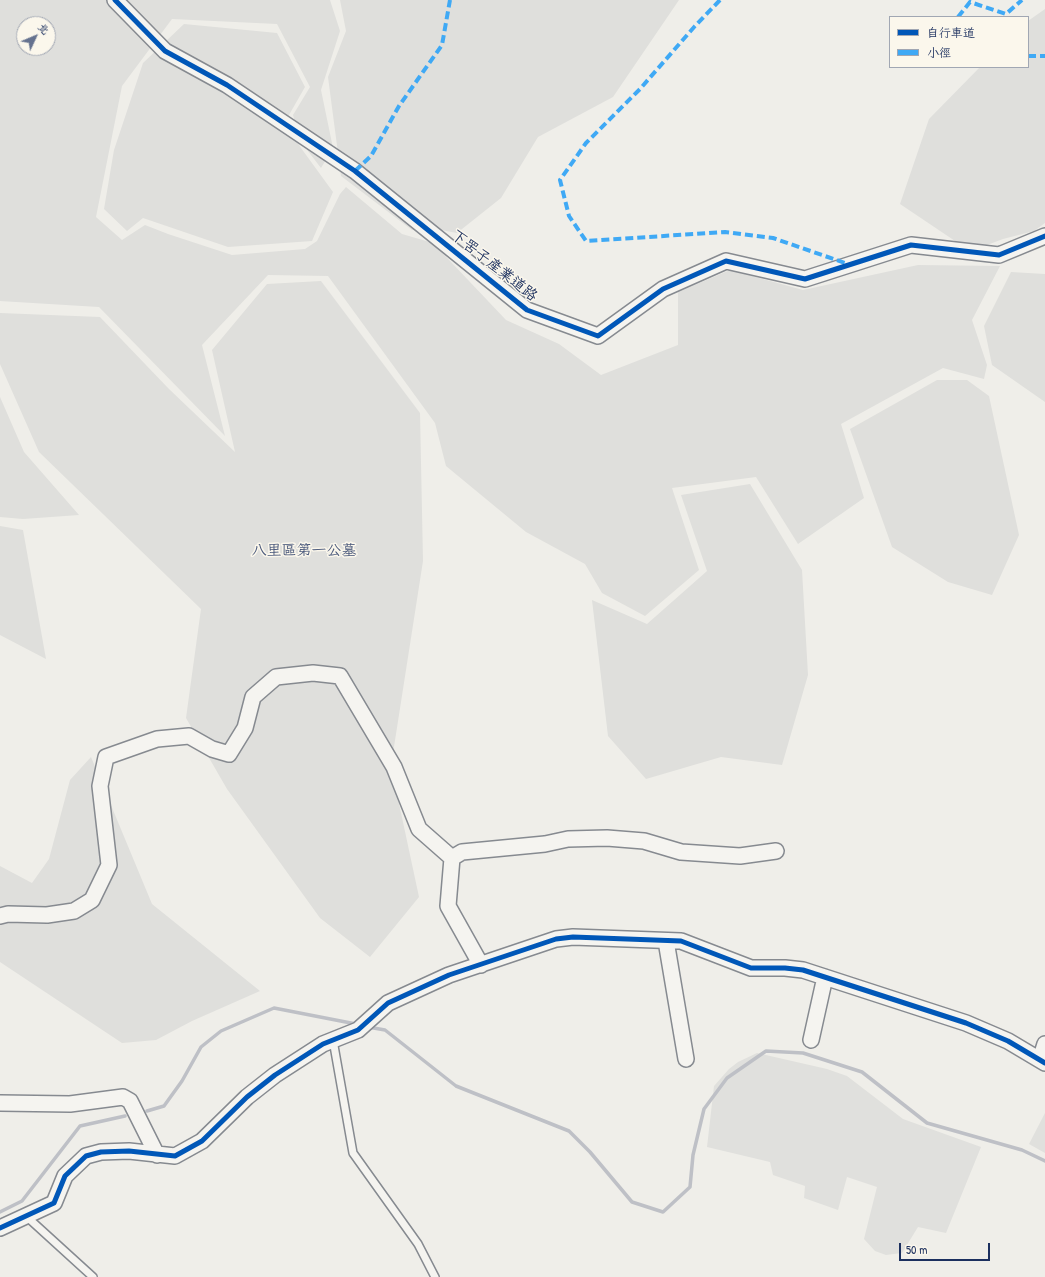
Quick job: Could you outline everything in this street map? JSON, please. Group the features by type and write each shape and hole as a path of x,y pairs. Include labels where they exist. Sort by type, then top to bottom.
{"street":[{"name":"下罟子產業道路","path":"115,0 164,50 228,84 355,171 527,310 598,336 663,289 726,261 805,279 911,245 999,255 1045,236"},
{"path":"0,916 8,914 47,915 74,910 92,900 109,865 100,786 106,757 157,739 189,736 212,749 229,754 245,728 253,697 276,677 313,674 340,676 394,767 419,829 452,858"},
{"path":"452,858 462,852 545,844 568,839 608,838 644,841 681,852 740,856 776,851"},
{"path":"452,858 448,906 481,965"},
{"path":"0,1228 54,1203 65,1176 86,1156 101,1152 129,1151 175,1156 202,1141 247,1097 275,1075 301,1057 333,1040 358,1030 388,1003 448,975 556,939 681,941 752,968 785,968 803,970 966,1023 1008,1041 1043,1062 1045,1044"},
{"path":"666,941 686,1059"},
{"path":"811,1040 825,977"},
{"path":"0,1104 70,1104 123,1097 130,1101 157,1155"}],"lane":[{"path":"333,1040 353,1153 418,1244 435,1277"},
{"path":"26,1216 93,1277"}],"shaded area":[{"path":"757,1053 827,1069 847,1076 903,1119 981,1147 946,1233 918,1227 902,1253 886,1255 875,1251 864,1239 877,1187 847,1177 838,1210 804,1198 805,1186 773,1175 770,1162 707,1147 714,1086 729,1069 738,1062"},
{"path":"1045,1113 1045,1153 1029,1144"}],"green space":[{"path":"0,0 330,0 340,31 321,90 333,148 321,168 301,142 293,115 310,87 277,24 172,19 122,86 96,217 122,240 145,225 232,255 305,249 317,241 340,194 346,187 402,234 433,243 506,320 559,344 601,375 678,345 678,292 730,270 803,290 918,265 1000,266 972,320 987,365 984,379 943,368 841,424 864,498 798,544 756,477 672,488 699,570 645,616 602,593 585,564 526,532 446,466 435,423 328,276 268,275 202,345 225,436 99,307 0,301"},
{"path":"340,0 679,0 613,97 538,137 501,198 457,233 441,230 412,230 341,176 328,77 346,31"},
{"path":"1045,9 1045,223 1034,231 1003,239 979,248 961,245 900,204 929,119 979,68 1029,68 1029,20"},
{"path":"184,24 277,33 305,87 285,122 301,148 333,192 312,241 228,247 143,218 127,231 104,209 114,150 143,63"},
{"path":"1011,272 1045,274 1045,402 992,365 984,326"},
{"name":"八里區第一公墓","path":"321,281 420,413 423,561 391,766 419,897 370,957 320,918 227,789 186,718 201,609 39,452 0,364 0,313 100,317 169,389 235,452 212,350 267,284"},
{"path":"937,380 967,380 989,396 1019,535 992,595 948,582 892,547 850,429"},
{"path":"0,397 24,452 79,515 23,519 0,517"},
{"path":"750,484 802,570 808,675 782,765 721,757 646,779 608,736 592,600 647,624 707,571 681,495"},
{"path":"0,526 23,530 46,659 0,635"},
{"path":"91,757 152,904 260,991 192,1021 156,1040 122,1043 0,962 0,866 32,883 49,859 70,780"}],"waterway":[{"path":"147,1111 164,1106 182,1081 201,1047 221,1031 274,1008 356,1024"},
{"path":"368,1027 385,1030 456,1086 569,1131 590,1152 632,1202 663,1212 690,1187 693,1155 704,1109 727,1078 766,1051 803,1053 862,1072 927,1123 1022,1150 1045,1161"},
{"path":"0,1212 22,1201 80,1126 125,1116"}],"marked path":[{"path":"355,171 371,156 399,106 442,45 450,0"},
{"path":"720,0 695,26 640,89 586,143 560,180 569,216 586,241 725,232 773,238 848,264"},
{"path":"959,16 970,2 1006,14 1022,0"},
{"path":"1029,56 1045,56"}],"cycle path":[{"path":"115,0 165,51 227,85 355,171 527,310 598,336 663,289 726,261 805,279 911,245 999,255 1045,236"},
{"path":"0,1228 54,1203 65,1176 86,1156 101,1152 129,1151 175,1156 202,1141 247,1097 275,1075 323,1044 358,1030 388,1003 449,975 556,939 573,937 681,941 751,968 785,968 803,970 966,1023 1008,1041 1045,1063"}]}
